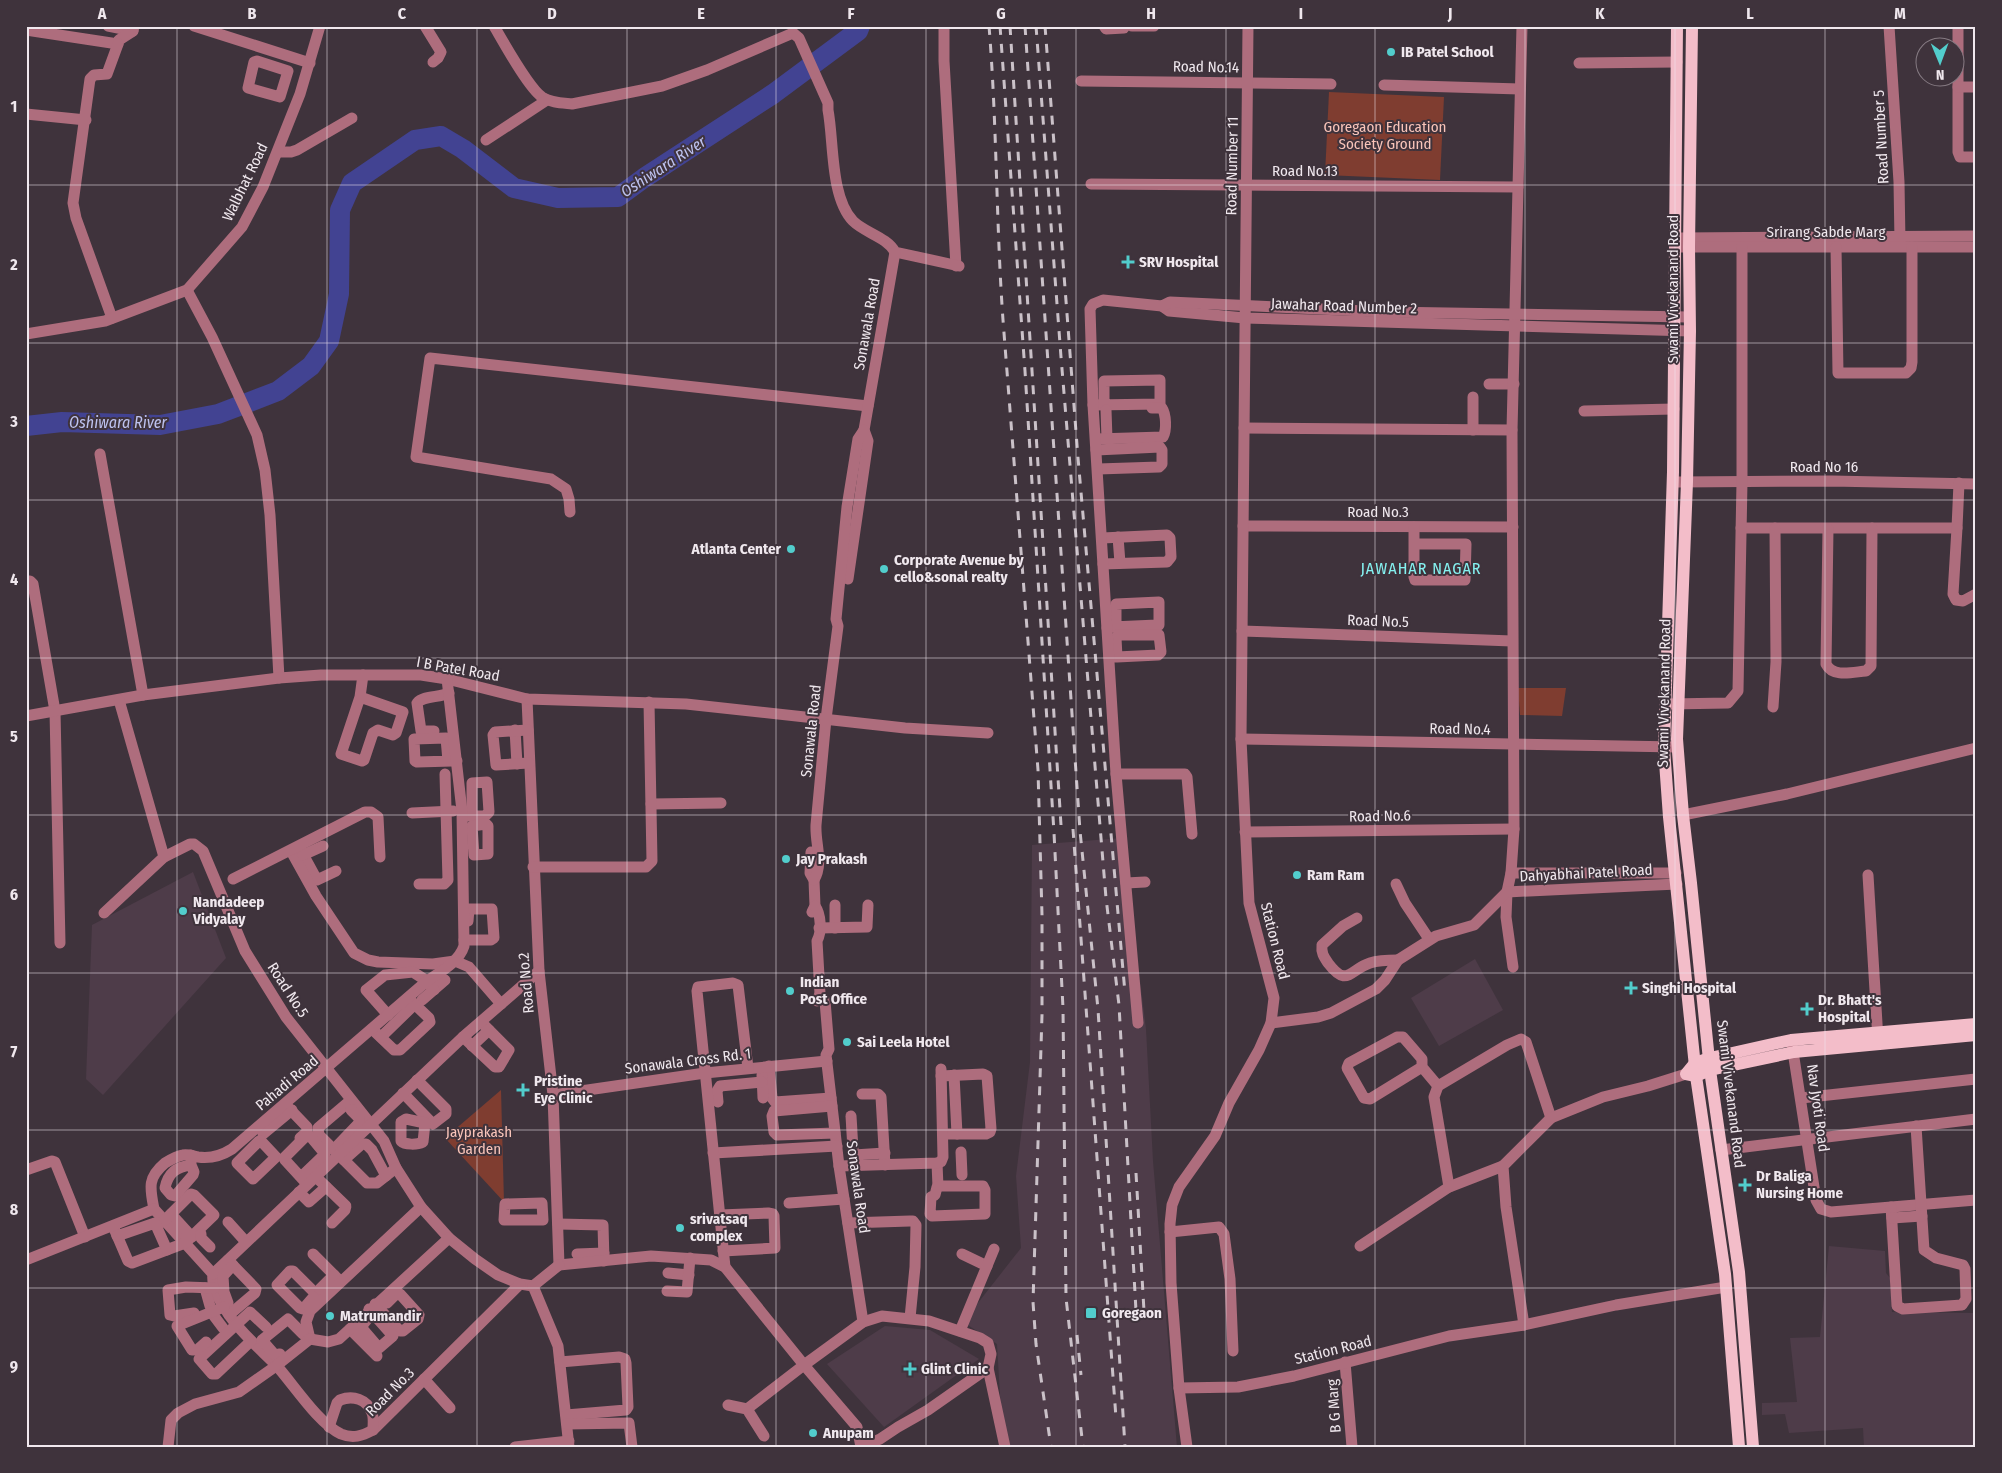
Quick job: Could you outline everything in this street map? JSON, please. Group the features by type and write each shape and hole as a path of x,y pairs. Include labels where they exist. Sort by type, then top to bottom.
{"main road":[{"name":"Swami Vivekanand Road","path":"1677,26 1682,242 1690,331 1687,482 1677,747 1710,1064 1740,1280 1753,1447"},
{"name":"Swami Vivekanand Road","path":"1692,26 1682,242 1675,331 1673,482 1664,748 1695,1063 1691,1075 1726,1274 1739,1447"},
{"path":"1695,1063 1710,1064 1793,1046 1878,1038 1976,1024"},
{"path":"1878,1038 1976,1035"},
{"path":"1691,1075 1710,1064"}],"street":[{"path":"108,26 133,28"},
{"path":"194,26 310,63"},
{"name":"Walbhat Road","path":"26,334 112,318 187,290 242,228 263,187 300,94 320,26"},
{"path":"425,26 442,52 433,62"},
{"path":"494,26 522,72 540,96 558,103 572,104 604,96 662,86 707,70 794,34 826,106 837,190 851,219 890,244 895,252 957,266 944,61 944,26"},
{"path":"1104,26 1106,29 1124,28 1125,26"},
{"path":"1132,26 1154,26"},
{"name":"Road Number 11","path":"1243,526 1248,26"},
{"path":"1513,967 1506,917 1514,829 1512,430 1522,26"},
{"name":"Road Number 5","path":"1889,26 1899,182 1900,242"},
{"path":"112,318 76,218 73,203 86,120 90,79 94,75 107,74 119,40 133,28"},
{"path":"26,30 118,44"},
{"path":"1579,63 1677,62"},
{"name":"Road No.14","path":"1082,81 1331,84"},
{"path":"1384,85 1520,89"},
{"path":"1958,88 1958,156 1976,158"},
{"path":"283,89 300,94"},
{"path":"486,140 547,100"},
{"path":"26,114 86,120"},
{"path":"278,152 297,150 352,118"},
{"name":"Road No.13","path":"1091,184 1518,187"},
{"name":"Srirang Sabde Marg","path":"1682,242 1742,247 1836,247 1976,236"},
{"name":"Srirang Sabde Marg","path":"1682,242 1900,242 1912,247 1976,247"},
{"path":"1664,704 1728,703 1738,691 1742,482 1742,247"},
{"path":"1836,247 1838,373 1906,373 1911,368 1912,362 1912,247"},
{"name":"Sonawala Road","path":"817,941 813,936 812,912 815,906 814,880 810,873 811,846 816,840 826,719 838,626 836,619 847,507 858,439 864,430 895,252"},
{"path":"187,290 212,337 256,435 268,490 279,678"},
{"name":"Jawahar Road Number 2","path":"1098,384 1090,309 1098,300 1162,306 1169,311 1386,318 1515,320 1689,317"},
{"name":"Jawahar Road Number 2","path":"1245,312 1323,310 1386,318"},
{"name":"Jawahar Road Number 2","path":"1515,320 1690,331"},
{"path":"570,512 566,489 551,479 416,457 430,358 868,406"},
{"path":"1099,407 1160,404 1160,381 1104,381 1098,384 1100,442 1098,470 1103,564 1112,627 1116,774 1138,1023"},
{"path":"1489,384 1514,384"},
{"path":"1473,430 1474,397"},
{"path":"1099,407 1162,408 1164,412 1165,433 1161,438 1100,442"},
{"path":"1584,411 1674,409"},
{"path":"1244,428 1512,430"},
{"path":"1098,470 1161,466 1162,450 1160,447 1114,449 1100,442"},
{"path":"1114,449 1116,469"},
{"path":"100,454 143,695"},
{"name":"Road No 16","path":"1673,482 1976,484"},
{"path":"1959,483 1953,594 1956,600 1963,601 1976,594"},
{"name":"Road No.3","path":"1243,526 1513,527"},
{"name":"Station Road","path":"1170,1232 1172,1205 1179,1188 1215,1136 1229,1103 1259,1050 1271,1023 1274,998 1249,903 1242,739 1243,526"},
{"path":"1414,527 1414,544 1414,578 1418,581 1465,580 1466,544 1414,544"},
{"path":"1457,527 1457,544"},
{"path":"1741,528 1957,528"},
{"path":"1773,706 1776,662 1775,528"},
{"path":"1828,529 1826,664 1829,670 1835,673 1866,672 1871,666 1872,528"},
{"path":"1102,538 1167,535 1170,538 1171,557 1169,561 1103,564"},
{"path":"1118,537 1120,564"},
{"path":"26,581 30,581 33,584 55,711 60,944"},
{"name":"Road No.5","path":"1242,631 1512,641"},
{"name":"I B Patel Road","path":"26,716 143,695 279,678 321,675 421,675 448,679 527,699 649,702 905,728 988,733"},
{"path":"360,696 402,712 396,732 393,735 378,730 373,734 362,761 341,754 360,696 363,675"},
{"path":"448,679 446,695 452,761 466,814 467,831 463,860 466,940 462,951 455,960"},
{"path":"446,695 418,701 420,730 424,732 450,729"},
{"name":"Road No.2","path":"527,699 539,970 553,1095 559,1265"},
{"path":"104,913 164,857 119,700"},
{"path":"533,867 646,867 650,865 652,861 649,702"},
{"path":"515,730 517,764"},
{"path":"528,730 495,732 493,735 495,764 530,763"},
{"path":"451,742 444,737 414,739 414,759 417,762 452,761"},
{"name":"Road No.4","path":"1242,739 1677,747"},
{"path":"1683,815 1787,794 1976,748"},
{"path":"419,884 446,883 448,880 445,774"},
{"path":"1116,774 1185,774 1187,777 1192,834"},
{"path":"651,804 721,802"},
{"path":"234,879 298,851 365,812 371,812 378,817 380,857"},
{"path":"412,813 446,812 466,814"},
{"name":"Road No.6","path":"1245,832 1514,829"},
{"name":"Road No.5","path":"164,857 190,844 199,847 206,857 245,951 286,1018 348,1102 371,1123 384,1141 396,1168 421,1207 449,1238 475,1259 498,1275 520,1284 533,1286"},
{"path":"298,851 323,846"},
{"path":"298,851 317,880 336,871"},
{"path":"298,851 316,896 354,953 368,960 378,962 433,964 455,960 470,968 501,1004"},
{"path":"447,860 463,860"},
{"path":"1511,873 1676,878"},
{"path":"1868,875 1878,1038"},
{"name":"Dahyabhai Patel Road","path":"1271,1023 1318,1017 1331,1013 1376,989 1385,980 1398,960 1429,939 1442,933 1474,925 1507,892 1676,878"},
{"path":"1126,883 1145,882"},
{"path":"1396,884 1404,903 1429,939"},
{"path":"834,905 835,928"},
{"path":"820,928 867,927 868,905"},
{"name":"Sonawala Road","path":"815,906 819,911 820,928 820,935 817,941 820,994 817,1002 822,1050 827,1058 844,1199 863,1322"},
{"path":"466,914 469,909 492,909 494,938 491,940 466,940"},
{"path":"1357,918 1343,926 1322,945 1321,950 1324,957 1336,974 1348,976 1368,963 1398,960"},
{"name":"Pahadi Road","path":"154,1209 150,1189 151,1179 169,1160 183,1155 191,1160 221,1156 251,1141 372,1029 386,1013 412,998 427,982 455,960"},
{"path":"472,1046 501,1004 539,970"},
{"path":"386,1013 367,992 367,988 382,976 411,972 427,982 445,980"},
{"path":"725,1267 697,991 700,986 733,982 738,985 748,1068"},
{"path":"372,1029 381,1038 394,1050 399,1051 429,1024 430,1020 412,998 381,1038"},
{"path":"355,1133 406,1097 463,1037 485,1026"},
{"path":"463,1037 494,1067 499,1067 509,1050 485,1026"},
{"path":"1422,1067 1370,1098 1364,1098 1347,1068 1349,1063 1397,1037 1404,1037 1422,1059 1422,1067 1438,1086"},
{"path":"1449,1187 1434,1097 1438,1086 1506,1045 1521,1039 1526,1042 1551,1118"},
{"name":"Nav Jyoti Road","path":"1793,1046 1816,1200 1821,1209 1831,1212 1892,1212"},
{"name":"Sonawala Cross Rd. 1","path":"553,1095 827,1058"},
{"path":"763,1098 762,1082 765,1067"},
{"path":"765,1067 772,1098 775,1102 832,1102"},
{"path":"938,1187 983,1186 985,1190 985,1214 932,1216 930,1214 931,1197 935,1195 938,1187 942,1134 941,1072 954,1075 983,1074 988,1079 990,1132 986,1134 942,1134"},
{"path":"954,1075 957,1134"},
{"path":"1360,1246 1449,1187 1503,1166 1551,1118 1603,1097 1691,1075"},
{"path":"1801,1098 1976,1079"},
{"path":"718,1102 717,1092 720,1086 762,1082"},
{"path":"406,1097 434,1124 446,1114 446,1109 420,1084"},
{"path":"862,1094 878,1094 881,1097 888,1161"},
{"path":"338,1155 355,1133 360,1119 348,1102 318,1128 319,1135 338,1155 367,1183 373,1185 396,1168"},
{"path":"832,1102 774,1111 772,1116 774,1132 777,1136 836,1132"},
{"path":"260,1131 279,1152 284,1152 307,1130 288,1107"},
{"path":"851,1116 854,1161"},
{"path":"1721,1150 1807,1138 1976,1119"},
{"path":"1916,1126 1922,1210 1924,1250 1936,1258 1963,1265 1965,1268 1966,1299 1962,1305 1904,1309 1897,1306 1892,1212 1922,1210 1976,1200"},
{"path":"372,1150 400,1131"},
{"path":"888,1161 891,1134"},
{"path":"251,1141 261,1141 276,1156 253,1179 237,1164 251,1141"},
{"path":"307,1334 277,1356 229,1318 223,1283 224,1274 230,1262 246,1242 309,1178 338,1155 366,1144 372,1150 386,1176"},
{"path":"714,1153 837,1146"},
{"path":"232,1150 241,1158"},
{"path":"840,1166 854,1161 940,1160 961,1155 962,1175"},
{"path":"26,1170 52,1161 55,1162 85,1237"},
{"path":"1503,1166 1506,1207 1524,1325"},
{"path":"309,1178 326,1187 346,1208 332,1223"},
{"path":"309,1178 309,1202 326,1187"},
{"path":"28,1256 85,1237 164,1220 192,1194 213,1213 198,1242 167,1250 130,1263 115,1231"},
{"path":"789,1202 844,1199"},
{"path":"168,1447 171,1420 178,1413 195,1404 239,1392 276,1366 307,1334 308,1308 337,1278 421,1207"},
{"path":"115,1231 154,1209 164,1220 198,1242 213,1274 229,1318 331,1423 342,1434 365,1434 372,1412 365,1402 359,1399 340,1400 337,1403 331,1423"},
{"path":"543,1212 557,1212"},
{"path":"720,1215 768,1212 774,1216 775,1248 723,1251"},
{"path":"164,1220 167,1250"},
{"path":"848,1223 913,1221 916,1225 915,1267 910,1318"},
{"path":"228,1222 246,1242"},
{"path":"558,1224 602,1224 604,1226 604,1257"},
{"path":"1187,1447 1179,1388 1171,1283 1170,1232 1218,1227 1224,1234 1230,1279 1233,1351"},
{"path":"229,1318 288,1319 318,1342 334,1341 352,1331 449,1238"},
{"path":"960,1331 994,1249"},
{"path":"313,1254 337,1278"},
{"path":"578,1254 604,1257 651,1256 690,1258 711,1260 725,1267 804,1366 857,1427 880,1439"},
{"path":"962,1254 987,1266"},
{"path":"515,1447 569,1444 558,1346 533,1286 559,1265 604,1257"},
{"path":"667,1291 687,1292 690,1258"},
{"path":"213,1274 230,1262"},
{"path":"229,1318 255,1293 256,1289 230,1262"},
{"path":"299,1268 320,1296"},
{"path":"308,1308 300,1308 278,1286 278,1283 290,1271 293,1271 320,1296"},
{"path":"668,1274 689,1275"},
{"name":"Road No.3","path":"365,1434 424,1379 520,1284"},
{"name":"Station Road","path":"1179,1388 1238,1387 1449,1336 1524,1325 1616,1305 1726,1287"},
{"path":"374,1309 400,1331 404,1331 418,1319 419,1315 400,1294 390,1295"},
{"path":"229,1318 250,1312 266,1327"},
{"path":"747,1408 863,1322 882,1316 910,1318 929,1321 980,1338 988,1343 991,1354 988,1368 1005,1447"},
{"path":"352,1331 377,1356"},
{"path":"560,1362 619,1357 625,1360 626,1363 628,1407 626,1410 567,1419"},
{"name":"B G Marg","path":"1345,1362 1352,1447"},
{"path":"857,1427 862,1447 880,1439 928,1410 988,1368"},
{"path":"424,1379 450,1408"},
{"path":"728,1404 747,1408 764,1436"},
{"path":"567,1419 629,1422 632,1447"}],"shaded area":[{"path":"1122,838 1146,1029 1153,1161 1177,1447 1010,1447 1001,1413 997,1344 963,1322 1021,1248 1016,1176 1030,1062 1032,845"},
{"path":"193,872 226,958 103,1095 86,1079 92,925"},
{"path":"1475,959 1503,1010 1439,1046 1411,998"},
{"path":"1829,1246 1885,1251 1886,1273 1890,1278 1892,1312 1976,1313 1976,1447 1864,1447 1863,1428 1789,1433 1785,1414 1762,1415 1762,1403 1797,1402 1790,1338 1820,1337"},
{"path":"885,1326 930,1330 979,1359 884,1427 827,1364"}],"green space":[{"name":"Goregaon Education Society Ground","path":"1329,92 1444,97 1440,180 1325,175"},
{"path":"1518,688 1566,688 1562,716 1520,715"},
{"name":"Jayprakash Garden","path":"501,1090 504,1202 445,1138"}],"waterway":[{"name":"Oshiwara River","path":"26,426 62,422 160,425 218,414 278,391 311,366 329,341 339,294 340,210 352,183 415,140 441,136 463,149 514,188 558,198 618,197 773,94 858,31 860,26"}],"railway":[{"path":"989,26 1003,320 1038,770 1042,915 1042,1015 1033,1302 1036,1344 1051,1447"},
{"path":"1000,26 1025,371 1054,833 1063,1008 1066,1298 1083,1447"},
{"path":"1010,26 1061,825"},
{"path":"1025,26 1080,831 1098,1009 1125,1447"},
{"path":"1036,26 1061,357 1106,898 1119,1005 1136,1311"},
{"path":"1045,26 1078,458 1125,993"},
{"path":"1073,829 1116,1418"},
{"path":"1136,1173 1144,1311"},
{"path":"1077,1335 1081,1375"}],"place":[{"name":"IB Patel School","path":"1391,52"},
{"name":"SRV Hospital","path":"1128,262"},
{"name":"Atlanta Center","path":"791,549"},
{"name":"Corporate Avenue by cello&sonal realty","path":"884,569"},
{"name":"Jay Prakash","path":"786,859"},
{"name":"Ram Ram","path":"1297,875"},
{"name":"Nandadeep Vidyalay","path":"183,911"},
{"name":"Singhi Hospital","path":"1631,988"},
{"name":"Indian Post Office","path":"790,991"},
{"name":"Dr. Bhatt's Hospital","path":"1807,1009"},
{"name":"Sai Leela Hotel","path":"847,1042"},
{"name":"Pristine Eye Clinic","path":"523,1090"},
{"name":"Dr Baliga Nursing Home","path":"1745,1185"},
{"name":"srivatsaq complex","path":"680,1228"},
{"name":"Goregaon","path":"1091,1313"},
{"name":"Matrumandir","path":"330,1316"},
{"name":"Glint Clinic","path":"910,1369"},
{"name":"Anupam","path":"813,1433"}],"district":[{"name":"JAWAHAR NAGAR","path":"1421,568"}]}
